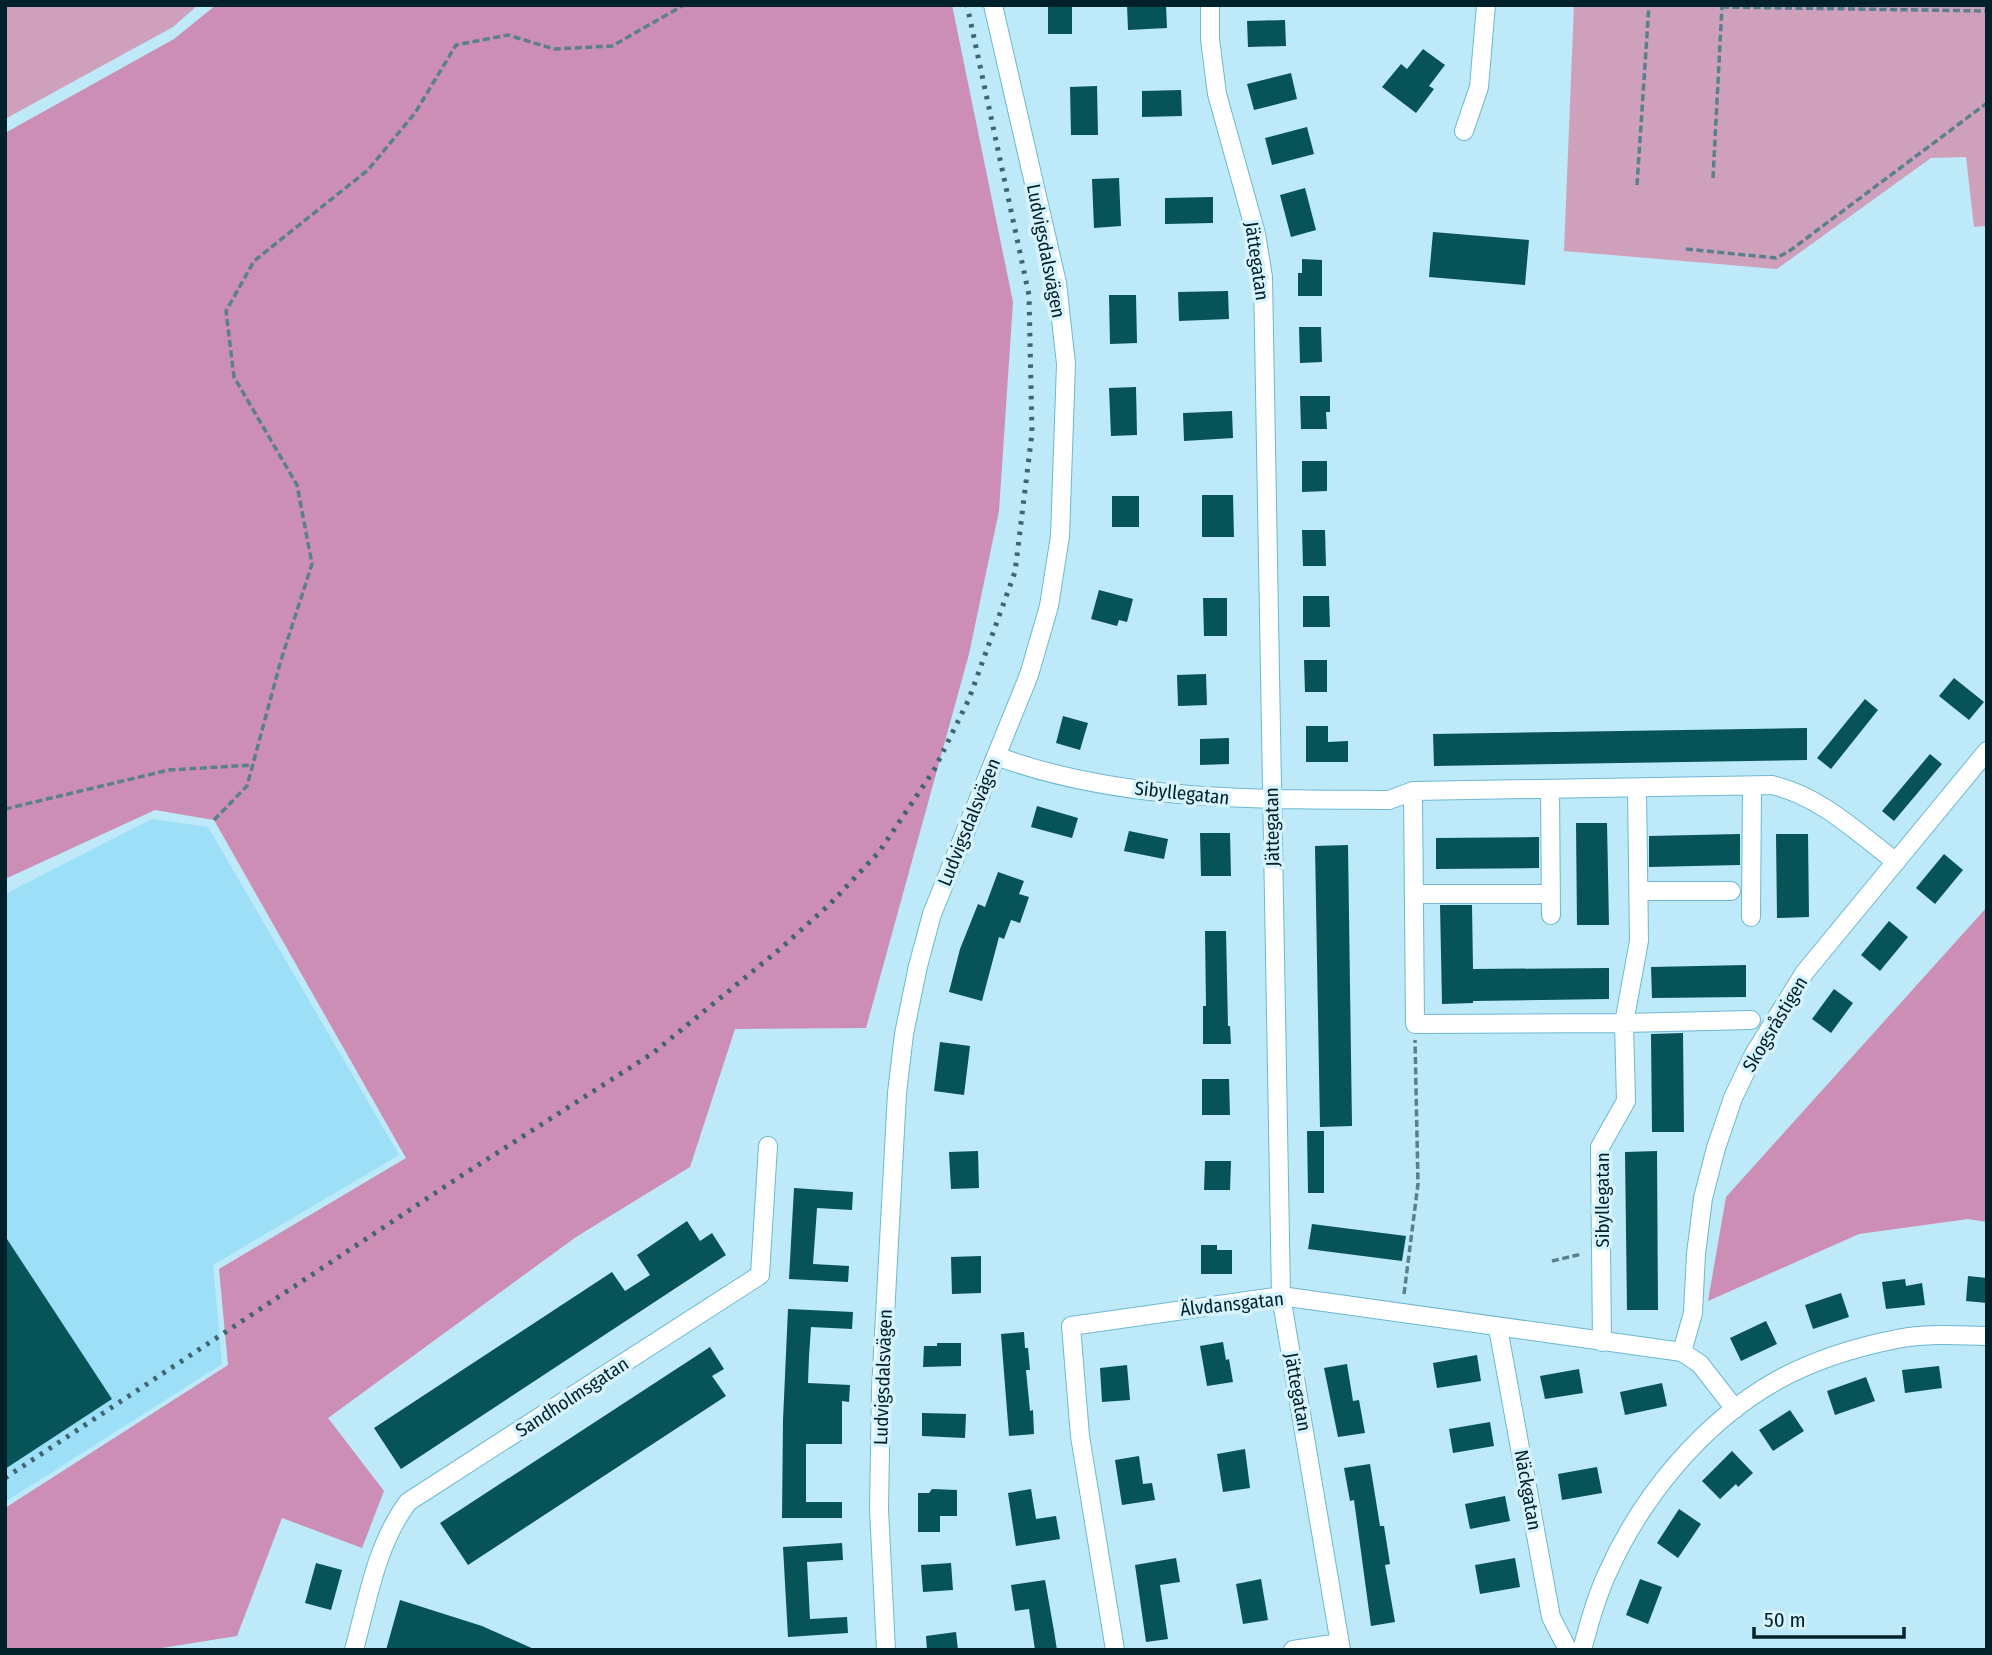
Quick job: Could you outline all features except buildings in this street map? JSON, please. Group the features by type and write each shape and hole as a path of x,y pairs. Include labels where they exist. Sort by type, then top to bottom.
{"street":[{"name":"Ludvigsdalsvägen","path":"886,1650 879,1509 881,1390 897,1106 904,1034 932,914 1028,675 1049,606 1060,536 1066,364 1057,283 993,5"},
{"name":"Jättegatan","path":"1210,5 1210,39 1217,94 1256,234 1263,277 1281,1296 1340,1646"},
{"path":"1464,131 1479,87 1486,5"},
{"name":"Skogsråstigen","path":"1682,1352 1689,1335 1693,1313 1696,1254 1703,1198 1733,1098 1754,1054 1805,972 1987,751"},
{"name":"Sibyllegatan","path":"996,756 1030,768 1094,783 1221,799 1389,800 1413,791 1772,785 1795,790 1815,801 1896,862"},
{"path":"1751,917 1752,786"},
{"name":"Sibyllegatan","path":"1602,1342 1600,1147 1626,1101 1624,1023 1639,941 1637,788"},
{"path":"1550,789 1551,915"},
{"path":"1413,791 1415,1024 1751,1020"},
{"path":"1639,891 1731,891"},
{"path":"1414,894 1550,894"},
{"name":"Sandholmsgatan","path":"355,1650 383,1547 393,1523 408,1502 760,1275 768,1146"},
{"name":"Älvdansgatan","path":"1115,1650 1080,1436 1071,1325 1281,1296 1682,1352"},
{"name":"Näckgatan","path":"1498,1328 1551,1617 1568,1650"},
{"path":"1582,1650 1607,1575 1644,1506 1669,1473 1735,1409 1777,1381 1858,1349 1899,1339 1945,1335 1987,1336"},
{"path":"1682,1352 1700,1364 1735,1409"},
{"path":"1293,1650 1340,1646"}],"path":[{"path":"214,820 247,786 281,660 312,564 297,485 234,377 226,311 254,261 368,170 415,113 456,45 508,34 554,48 612,46 684,5"},
{"path":"1637,184 1649,5"},
{"path":"1713,178 1722,6 1987,11"},
{"path":"1686,249 1776,258 1987,103"},
{"path":"5,809 169,770 253,765"},
{"path":"1401,1313 1418,1184 1415,1024"},
{"path":"1552,1261 1601,1250"}],"shaded area":[{"path":"5,5 198,5 173,27 5,119"},
{"path":"216,5 952,5 1013,302 999,511 969,654 866,1028 735,1029 690,1167 576,1237 328,1418 384,1491 362,1548 282,1518 237,1636 149,1650 5,1650 5,1508 228,1365 219,1269 406,1158 214,820 155,810 5,879 5,133 174,39"},
{"path":"1574,5 1987,5 1987,226 1974,227 1966,157 1931,158 1777,269 1564,251"},
{"path":"152,819 208,827 399,1155 213,1265 222,1364 5,1502 5,894"},
{"path":"1987,907 1987,1222 1968,1219 1859,1234 1708,1301 1726,1197"}],"railway":[{"path":"5,1478 461,1176 653,1053 780,949 830,904 879,852 934,770 969,699 1015,572 1032,433 1029,295 967,5"}]}
